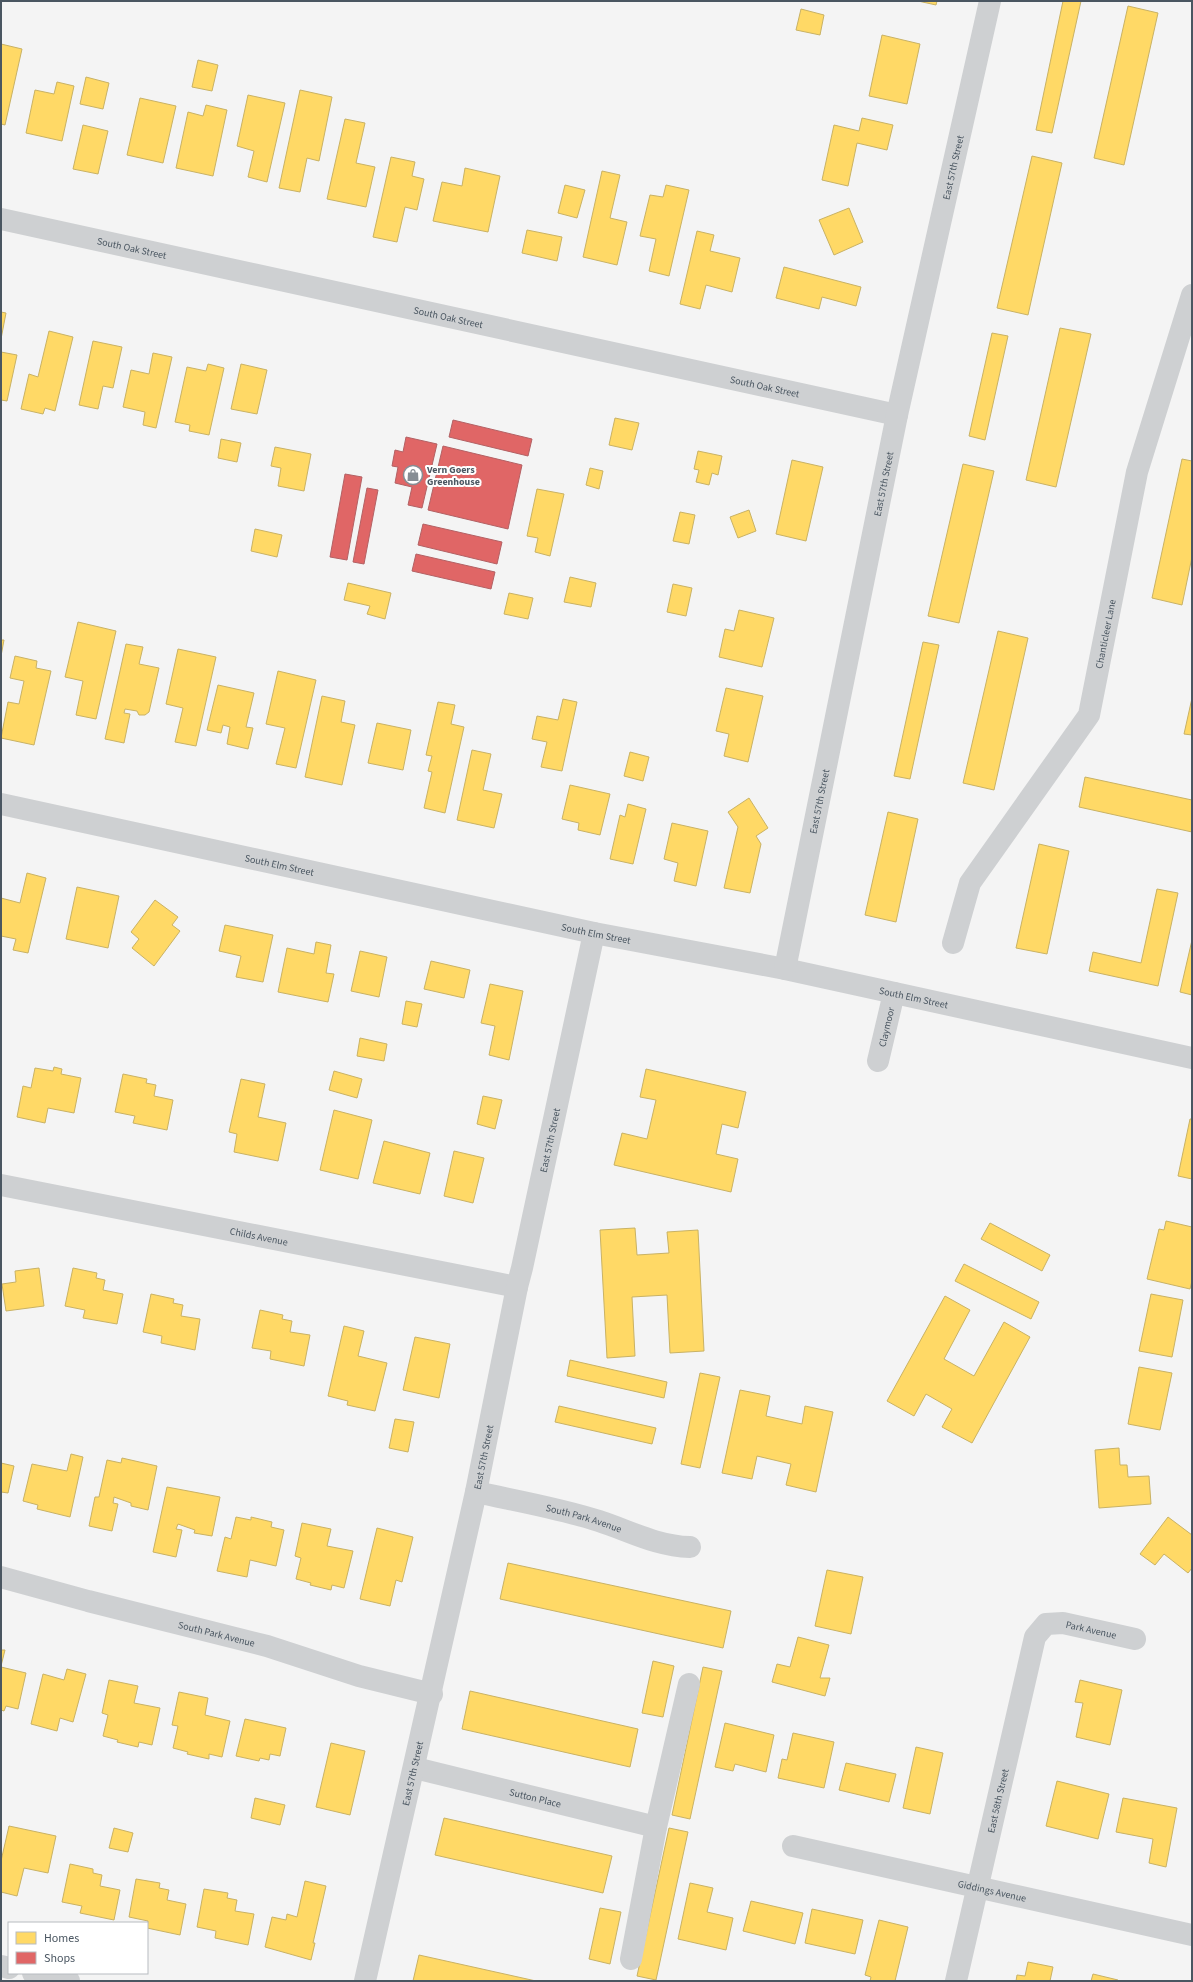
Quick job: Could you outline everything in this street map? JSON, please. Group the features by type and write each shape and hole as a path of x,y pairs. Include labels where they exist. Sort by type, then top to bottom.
{"street":[{"name":"East 57th Street","path":"785,969 897,415 990,1"},
{"name":"South Oak Street","path":"1,220 897,415"},
{"name":"Chanticleer Lane","path":"953,943 970,883 1089,715 1137,472 1192,295"},
{"name":"South Elm Street","path":"1,804 594,933 785,969 1192,1058"},
{"name":"East 57th Street","path":"365,1981 432,1694 476,1492 517,1287 594,933"},
{"name":"Claymoor","path":"878,1061 894,993"},
{"name":"Childs Avenue","path":"1,1186 517,1287"},
{"name":"South Park Avenue","path":"476,1492 599,1521 648,1540 674,1547 690,1547"},
{"name":"South Park Avenue","path":"1,1576 88,1601 267,1646 358,1676 432,1694"},
{"name":"Park Avenue","path":"1046,1624 1063,1623 1135,1639"},
{"name":"East 58th Street","path":"956,1981 1035,1637 1046,1624"},
{"path":"631,1959 656,1827 689,1684"},
{"name":"Sutton Place","path":"415,1768 656,1827"},
{"name":"Giddings Avenue","path":"793,1846 1192,1935"},
{"path":"38,1974 69,1981"}],"building: Homes":[{"path":"918,1 937,1 936,5"},
{"path":"1063,1 1081,1 1052,133 1036,130"},
{"path":"1128,6 1158,13 1124,165 1094,158"},
{"path":"801,9 824,15 820,35 796,30"},
{"path":"882,35 920,44 907,104 869,96"},
{"path":"1,44 22,49 5,125 1,124"},
{"path":"198,60 218,65 212,91 192,87"},
{"path":"86,77 109,83 103,109 80,104"},
{"path":"57,82 74,86 62,141 26,133 35,90 54,94"},
{"path":"300,90 332,97 319,161 307,158 300,192 279,188"},
{"path":"248,95 285,103 267,182 248,177 254,151 237,146"},
{"path":"140,98 176,106 163,163 127,155"},
{"path":"206,105 227,110 213,176 176,168 188,112 203,116"},
{"path":"862,118 893,125 887,150 857,143 848,186 822,180 834,125 859,131"},
{"path":"345,119 365,123 356,163 375,167 366,207 327,199"},
{"path":"83,125 108,131 98,174 73,169"},
{"path":"1032,156 1062,163 1028,315 997,308"},
{"path":"391,157 415,162 412,176 424,179 417,210 405,207 397,242 373,237"},
{"path":"465,168 500,176 488,232 433,221 442,182 462,186"},
{"path":"602,171 620,175 610,218 627,222 617,265 583,257"},
{"path":"565,185 585,190 577,218 558,213"},
{"path":"666,185 689,190 669,276 649,271 656,239 640,236 650,195 663,197"},
{"path":"849,208 863,242 834,255 819,220"},
{"path":"527,230 562,237 557,261 522,253"},
{"path":"697,231 714,235 710,251 740,258 732,292 706,285 700,309 680,304"},
{"path":"784,267 861,287 856,306 822,297 819,309 776,298"},
{"path":"1,312 6,313 1,339"},
{"path":"1060,328 1091,334 1056,487 1026,480"},
{"path":"49,331 73,337 55,411 45,408 43,414 21,409 29,374 38,377"},
{"path":"992,333 1008,336 985,440 969,436"},
{"path":"93,341 122,347 113,388 103,386 98,409 79,405"},
{"path":"1,352 17,355 7,401 1,400"},
{"path":"153,353 172,357 156,428 143,425 145,412 123,407 131,370 149,374"},
{"path":"208,364 224,368 209,435 189,431 190,425 175,422 187,367 206,371"},
{"path":"241,364 267,370 257,414 231,409"},
{"path":"615,418 639,423 632,450 609,445"},
{"path":"221,439 241,443 237,462 218,458"},
{"path":"275,447 311,454 304,491 278,486 281,468 271,466"},
{"path":"698,451 722,456 718,475 712,473 709,485 696,482 699,470 694,469"},
{"path":"1182,459 1192,461 1192,557 1182,605 1152,598"},
{"path":"792,460 823,467 806,541 776,534"},
{"path":"963,464 994,471 959,623 928,616"},
{"path":"590,468 603,471 599,489 586,485"},
{"path":"537,489 564,494 550,556 535,552 538,538 527,536"},
{"path":"749,510 756,531 738,538 730,517"},
{"path":"680,512 695,515 689,544 673,541"},
{"path":"255,529 282,535 277,557 251,551"},
{"path":"570,577 596,583 591,607 564,602"},
{"path":"348,583 391,593 385,619 367,614 370,606 344,600"},
{"path":"673,584 692,588 686,616 667,612"},
{"path":"509,593 533,598 528,619 504,614"},
{"path":"739,610 774,618 762,667 719,657 725,629 734,631"},
{"path":"78,622 116,631 96,719 76,715 83,681 65,677"},
{"path":"998,631 1028,638 994,790 963,783"},
{"path":"1,640 4,640 1,656"},
{"path":"923,642 939,645 910,779 894,776"},
{"path":"126,644 143,647 139,664 159,668 149,712 145,715 139,715 137,711 125,709 124,713 130,714 124,743 105,739"},
{"path":"178,649 216,657 196,746 175,742 183,708 166,704"},
{"path":"15,656 37,661 36,668 51,671 34,745 1,738 8,702 19,704 24,681 10,678"},
{"path":"278,671 316,680 296,768 276,764 285,728 266,724"},
{"path":"218,685 254,693 246,727 253,728 248,749 227,744 230,727 223,725 221,733 207,730"},
{"path":"726,688 763,696 748,762 724,756 729,734 716,731"},
{"path":"322,696 345,701 341,722 355,725 342,785 305,777"},
{"path":"1192,698 1192,735 1184,734"},
{"path":"563,699 577,702 562,771 541,767 547,742 532,739 537,716 558,720"},
{"path":"438,702 455,705 451,724 464,727 445,813 424,808 432,772 428,771 432,756 426,755"},
{"path":"377,723 411,730 403,770 368,763"},
{"path":"472,750 491,754 483,790 502,794 494,828 457,820"},
{"path":"630,752 649,757 643,781 624,776"},
{"path":"1085,777 1192,800 1192,832 1079,807"},
{"path":"570,785 610,794 600,835 578,830 579,823 562,819"},
{"path":"749,798 768,828 756,836 761,844 750,893 724,888 738,827 728,812"},
{"path":"628,804 646,809 633,864 610,859 620,815 625,817"},
{"path":"888,812 918,819 896,922 865,915"},
{"path":"672,823 708,831 696,886 674,881 678,863 664,859"},
{"path":"1039,844 1069,851 1047,954 1016,948"},
{"path":"27,873 46,878 28,953 13,950 16,939 1,936 1,898 20,903"},
{"path":"77,887 119,896 108,948 66,939"},
{"path":"1157,889 1178,893 1158,986 1089,971 1093,952 1141,963"},
{"path":"155,900 178,917 172,925 180,931 154,966 132,948 139,939 131,932"},
{"path":"225,925 273,935 263,982 236,977 241,956 219,951"},
{"path":"1192,940 1192,995 1180,992"},
{"path":"316,942 331,945 326,973 334,974 328,1002 278,992 287,948 314,954"},
{"path":"360,951 387,957 379,997 351,991"},
{"path":"431,961 470,970 464,998 424,989"},
{"path":"490,984 523,991 509,1060 489,1055 495,1026 481,1023"},
{"path":"406,1001 422,1004 417,1027 402,1024"},
{"path":"360,1038 387,1044 384,1061 357,1056"},
{"path":"54,1067 62,1069 61,1074 81,1078 74,1113 48,1108 45,1123 17,1117 23,1086 31,1088 35,1068 53,1071"},
{"path":"646,1069 746,1092 738,1128 722,1124 716,1154 738,1159 731,1192 614,1165 622,1133 647,1139 656,1100 640,1097"},
{"path":"334,1071 362,1079 357,1098 329,1090"},
{"path":"123,1074 147,1079 146,1083 156,1085 154,1096 173,1100 167,1130 133,1123 135,1116 115,1112"},
{"path":"241,1079 265,1084 258,1117 286,1123 278,1161 234,1152 237,1134 229,1132"},
{"path":"483,1096 502,1100 495,1129 477,1124"},
{"path":"334,1110 372,1120 358,1179 320,1170"},
{"path":"1190,1119 1192,1119 1192,1179 1178,1176"},
{"path":"384,1141 430,1153 420,1194 373,1183"},
{"path":"454,1151 484,1158 473,1203 444,1196"},
{"path":"1166,1221 1192,1227 1192,1281 1190,1289 1147,1279 1159,1229 1164,1230"},
{"path":"990,1223 1050,1255 1042,1271 981,1239"},
{"path":"635,1228 637,1255 669,1253 667,1232 698,1230 704,1351 670,1353 667,1295 632,1297 635,1356 607,1358 600,1230"},
{"path":"964,1264 1039,1302 1031,1319 955,1281"},
{"path":"39,1268 44,1306 6,1311 2,1284 16,1282 15,1271"},
{"path":"73,1268 97,1273 96,1278 105,1280 103,1290 123,1294 117,1324 83,1318 85,1310 65,1306"},
{"path":"151,1294 174,1299 173,1303 183,1305 181,1316 200,1319 195,1350 161,1343 162,1336 143,1332"},
{"path":"1151,1294 1183,1300 1172,1357 1139,1351"},
{"path":"945,1296 970,1310 944,1359 974,1376 1004,1322 1030,1337 972,1443 942,1427 952,1409 926,1394 914,1416 887,1401"},
{"path":"260,1310 283,1315 282,1319 292,1321 290,1332 310,1335 304,1366 270,1359 271,1351 252,1348"},
{"path":"344,1326 364,1331 358,1356 387,1363 375,1411 347,1405 348,1401 328,1396"},
{"path":"415,1337 450,1344 439,1398 403,1390"},
{"path":"570,1360 667,1382 664,1398 567,1376"},
{"path":"1139,1367 1172,1373 1160,1430 1128,1424"},
{"path":"700,1373 720,1377 700,1468 681,1464"},
{"path":"740,1390 770,1396 766,1416 802,1424 805,1406 833,1412 816,1492 786,1485 791,1464 757,1456 752,1479 722,1473"},
{"path":"559,1406 656,1428 652,1444 555,1422"},
{"path":"395,1419 414,1422 408,1452 389,1448"},
{"path":"1119,1448 1120,1465 1127,1465 1128,1477 1149,1476 1151,1504 1099,1508 1095,1450"},
{"path":"71,1454 83,1457 70,1517 37,1509 38,1505 23,1501 32,1464 67,1471"},
{"path":"122,1458 157,1466 148,1510 131,1506 131,1503 114,1497 113,1503 118,1504 112,1531 89,1526 95,1497 99,1497 107,1460 121,1463"},
{"path":"1,1463 14,1466 8,1493 1,1492"},
{"path":"167,1487 220,1497 212,1536 194,1533 195,1530 178,1524 176,1529 182,1530 176,1557 153,1552"},
{"path":"236,1517 251,1520 251,1517 272,1522 271,1527 284,1530 276,1566 250,1560 247,1577 217,1571 225,1537 231,1539"},
{"path":"1168,1517 1192,1535 1192,1568 1188,1573 1164,1554 1155,1565 1140,1554"},
{"path":"302,1523 331,1529 327,1546 353,1551 344,1588 332,1585 331,1590 310,1585 311,1583 296,1579 301,1558 295,1556"},
{"path":"377,1528 413,1537 402,1582 396,1580 390,1606 360,1599"},
{"path":"508,1563 731,1611 723,1648 500,1599"},
{"path":"827,1570 863,1577 851,1634 815,1626"},
{"path":"798,1637 829,1645 820,1678 830,1678 825,1696 772,1682 777,1664 790,1667"},
{"path":"1,1650 5,1650 1,1666"},
{"path":"653,1661 674,1666 663,1717 642,1713"},
{"path":"1,1667 26,1673 18,1709 6,1706 4,1711 1,1710"},
{"path":"703,1667 722,1671 690,1819 672,1815"},
{"path":"67,1669 86,1674 73,1722 60,1718 57,1731 31,1724 43,1674 64,1680"},
{"path":"109,1680 138,1686 134,1703 160,1708 152,1745 139,1742 138,1747 117,1742 118,1740 103,1736 108,1715 102,1713"},
{"path":"1080,1680 1122,1690 1110,1745 1076,1737 1083,1703 1075,1702"},
{"path":"470,1691 638,1729 630,1767 462,1729"},
{"path":"179,1692 208,1698 205,1715 230,1721 222,1757 209,1754 209,1759 187,1754 188,1752 173,1748 178,1726 172,1725"},
{"path":"245,1719 286,1728 280,1756 270,1754 269,1760 260,1758 259,1761 236,1756"},
{"path":"725,1723 774,1735 766,1772 735,1764 733,1771 715,1767"},
{"path":"793,1733 834,1742 824,1788 778,1778 782,1759 787,1760"},
{"path":"331,1743 365,1751 350,1815 316,1807"},
{"path":"916,1747 943,1753 930,1814 903,1808"},
{"path":"846,1763 896,1774 889,1802 839,1790"},
{"path":"1057,1781 1109,1794 1098,1839 1046,1826"},
{"path":"255,1798 285,1805 280,1825 251,1818"},
{"path":"1123,1798 1177,1808 1166,1867 1149,1863 1153,1839 1116,1832"},
{"path":"444,1818 612,1856 603,1893 435,1855"},
{"path":"9,1826 56,1836 48,1873 24,1868 17,1896 1,1892 1,1861"},
{"path":"114,1828 133,1833 128,1852 109,1848"},
{"path":"669,1828 688,1832 656,1980 637,1976"},
{"path":"70,1864 93,1869 93,1873 102,1875 100,1886 120,1890 114,1920 80,1913 82,1906 62,1902"},
{"path":"136,1879 160,1883 159,1888 169,1890 167,1900 186,1904 180,1935 148,1928 148,1921 129,1917"},
{"path":"305,1881 326,1886 313,1943 315,1943 311,1960 265,1947 272,1917 286,1920 287,1914 297,1917"},
{"path":"690,1883 713,1888 707,1912 733,1918 726,1950 678,1939"},
{"path":"204,1889 228,1893 227,1898 237,1900 235,1911 254,1914 248,1945 215,1938 216,1931 197,1927"},
{"path":"751,1901 803,1913 795,1944 743,1931"},
{"path":"600,1908 621,1912 610,1964 589,1959"},
{"path":"812,1909 863,1920 855,1954 805,1943"},
{"path":"879,1920 908,1927 895,1981 870,1981 871,1977 865,1975"},
{"path":"419,1955 536,1981 413,1981"},
{"path":"1028,1962 1053,1967 1050,1981 1016,1981 1017,1975 1025,1976"},
{"path":"1093,1974 1118,1980 1091,1981"}],"building: Shops":[{"path":"453,420 532,439 528,456 449,437"},
{"name":"Vern Goers Greenhouse","path":"406,437 437,444 422,508 408,505 412,487 395,483 398,467 392,466 395,450 403,452"},
{"path":"443,446 522,465 508,529 428,510"},
{"path":"345,474 362,477 347,560 330,557"},
{"path":"367,488 378,490 364,564 353,562"},
{"path":"423,524 502,542 497,564 418,545"},
{"path":"416,554 495,572 491,589 412,571"}],"place":[{"name":"Vern Goers Greenhouse","path":"413,475"}]}
